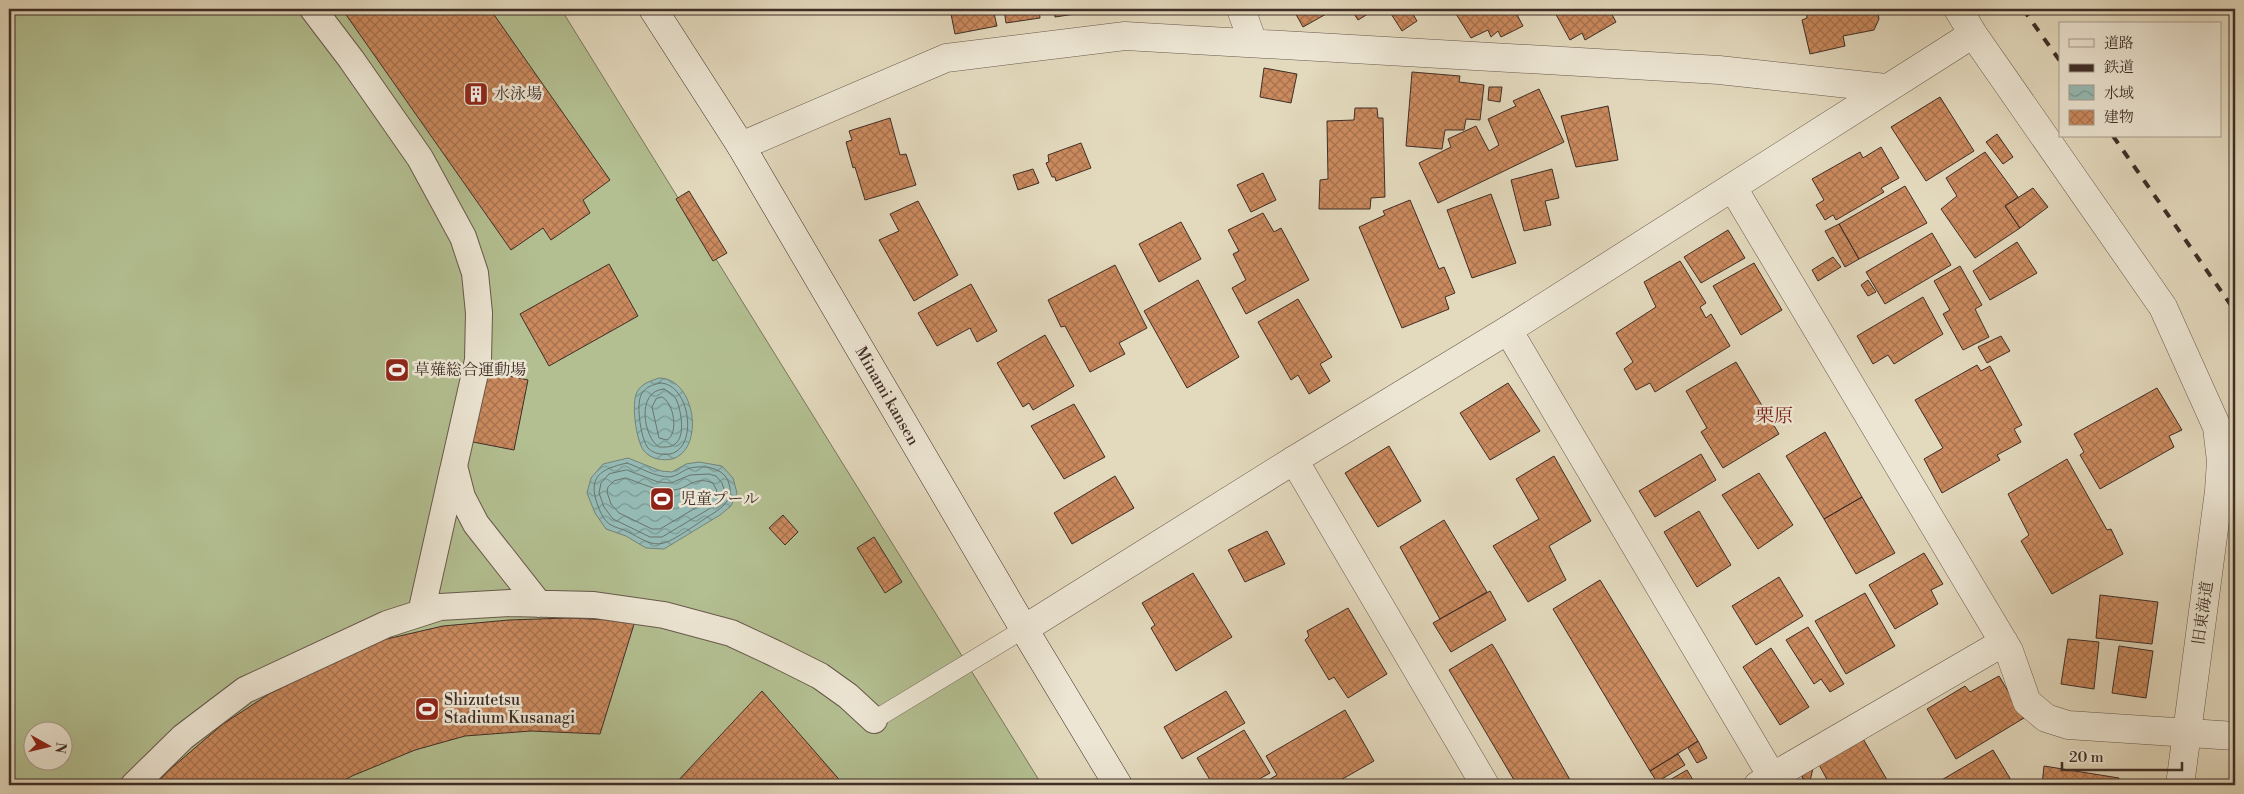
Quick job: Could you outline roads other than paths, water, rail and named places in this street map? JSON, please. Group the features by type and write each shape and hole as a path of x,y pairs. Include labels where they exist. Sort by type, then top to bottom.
{"street":[{"path":"313,9 352,59 420,158 463,237 475,273 479,313 478,360 421,613"},
{"name":"Minami kansen","path":"653,9 741,146 1024,630 1118,785"},
{"path":"1241,9 1253,43"},
{"name":"旧東海道","path":"1958,9 1972,34 2163,307 2217,427 2227,441 2220,461 2219,491 2180,785"},
{"path":"1024,630 1294,460 1508,330 1972,34"},
{"path":"741,146 946,58 1125,36 1719,70 1886,88"},
{"path":"1733,188 2004,642 2027,702 2046,718 2068,725 2235,736"},
{"path":"1508,330 1769,783 2004,642"},
{"path":"1294,460 1485,785"},
{"path":"454,466 462,497 476,524 539,604"},
{"path":"134,785 183,737 245,690 387,624 440,607 510,603 594,605 664,615 731,633 820,676 848,696 874,720"}],"lane":[{"path":"874,720 1024,630"}],"water":[{"name":"児童プール","path":"659,378 672,381 681,389 688,401 692,415 689,443 682,453 668,460 653,458 644,451 635,422 634,404 637,392 644,384"},
{"name":"児童プール","path":"628,458 661,471 672,472 686,464 699,462 722,466 733,478 737,493 731,506 720,515 664,549 646,548 626,536 606,529 595,513 587,493 591,478 603,464"}],"railway":[{"path":"2023,9 2059,60"},
{"path":"2114,138 2235,311"}],"place":[{"name":"水泳場","path":"476,94"},
{"name":"草薙総合運動場","path":"397,370"},
{"name":"児童プール","path":"662,499"},
{"name":"Shizutetsu Stadium Kusanagi","path":"427,709"}],"district":[{"name":"栗原","path":"1774,416"}]}
